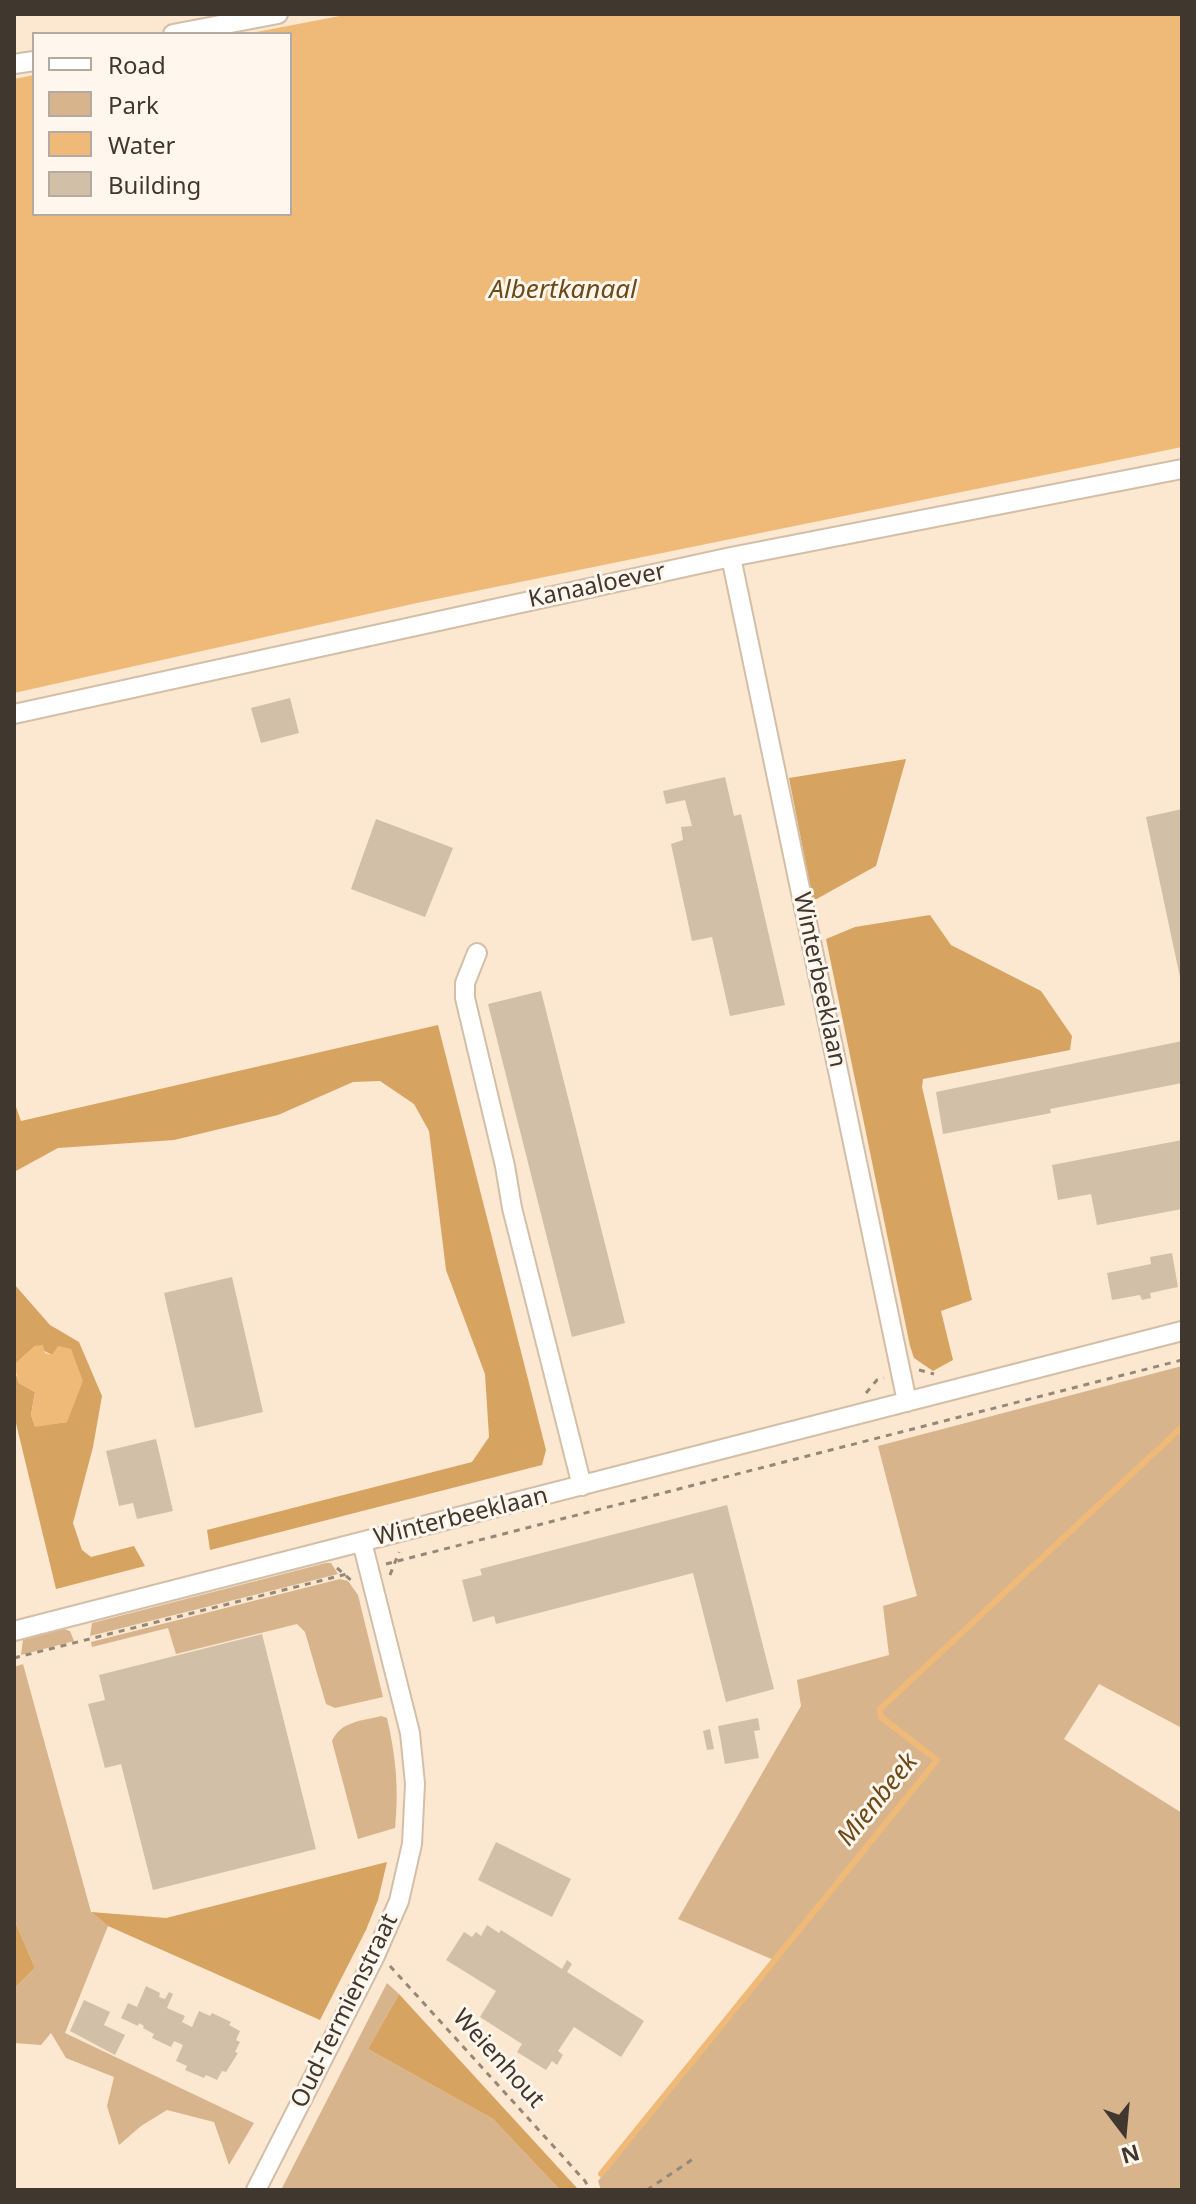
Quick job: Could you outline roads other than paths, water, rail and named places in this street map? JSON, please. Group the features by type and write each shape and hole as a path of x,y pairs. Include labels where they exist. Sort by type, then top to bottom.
{"street":[{"path":"184,32 278,14"},
{"name":"Kanaaloever","path":"14,714 731,557 1182,469"},
{"name":"Winterbeeklaan","path":"731,557 907,1402"},
{"path":"477,953 465,983 465,998 512,1208 582,1486"},
{"name":"Winterbeeklaan","path":"14,1631 1182,1331"},
{"name":"Oud-Termienstraat","path":"256,2190 374,1958 399,1901 412,1844 415,1784 410,1733 362,1542"}],"water":[{"name":"Albertkanaal","path":"350,14 1182,14 1182,447 417,603 14,693 14,79 32,75 32,216 292,216 292,32 256,32"},
{"path":"43,1345 45,1353 52,1355 58,1346 71,1349 83,1381 67,1422 35,1427 31,1415 35,1392 19,1383 14,1365 35,1346"}],"waterway":[{"name":"Mienbeek","path":"601,2174 937,1760 881,1717 880,1709 1182,1427"}]}
